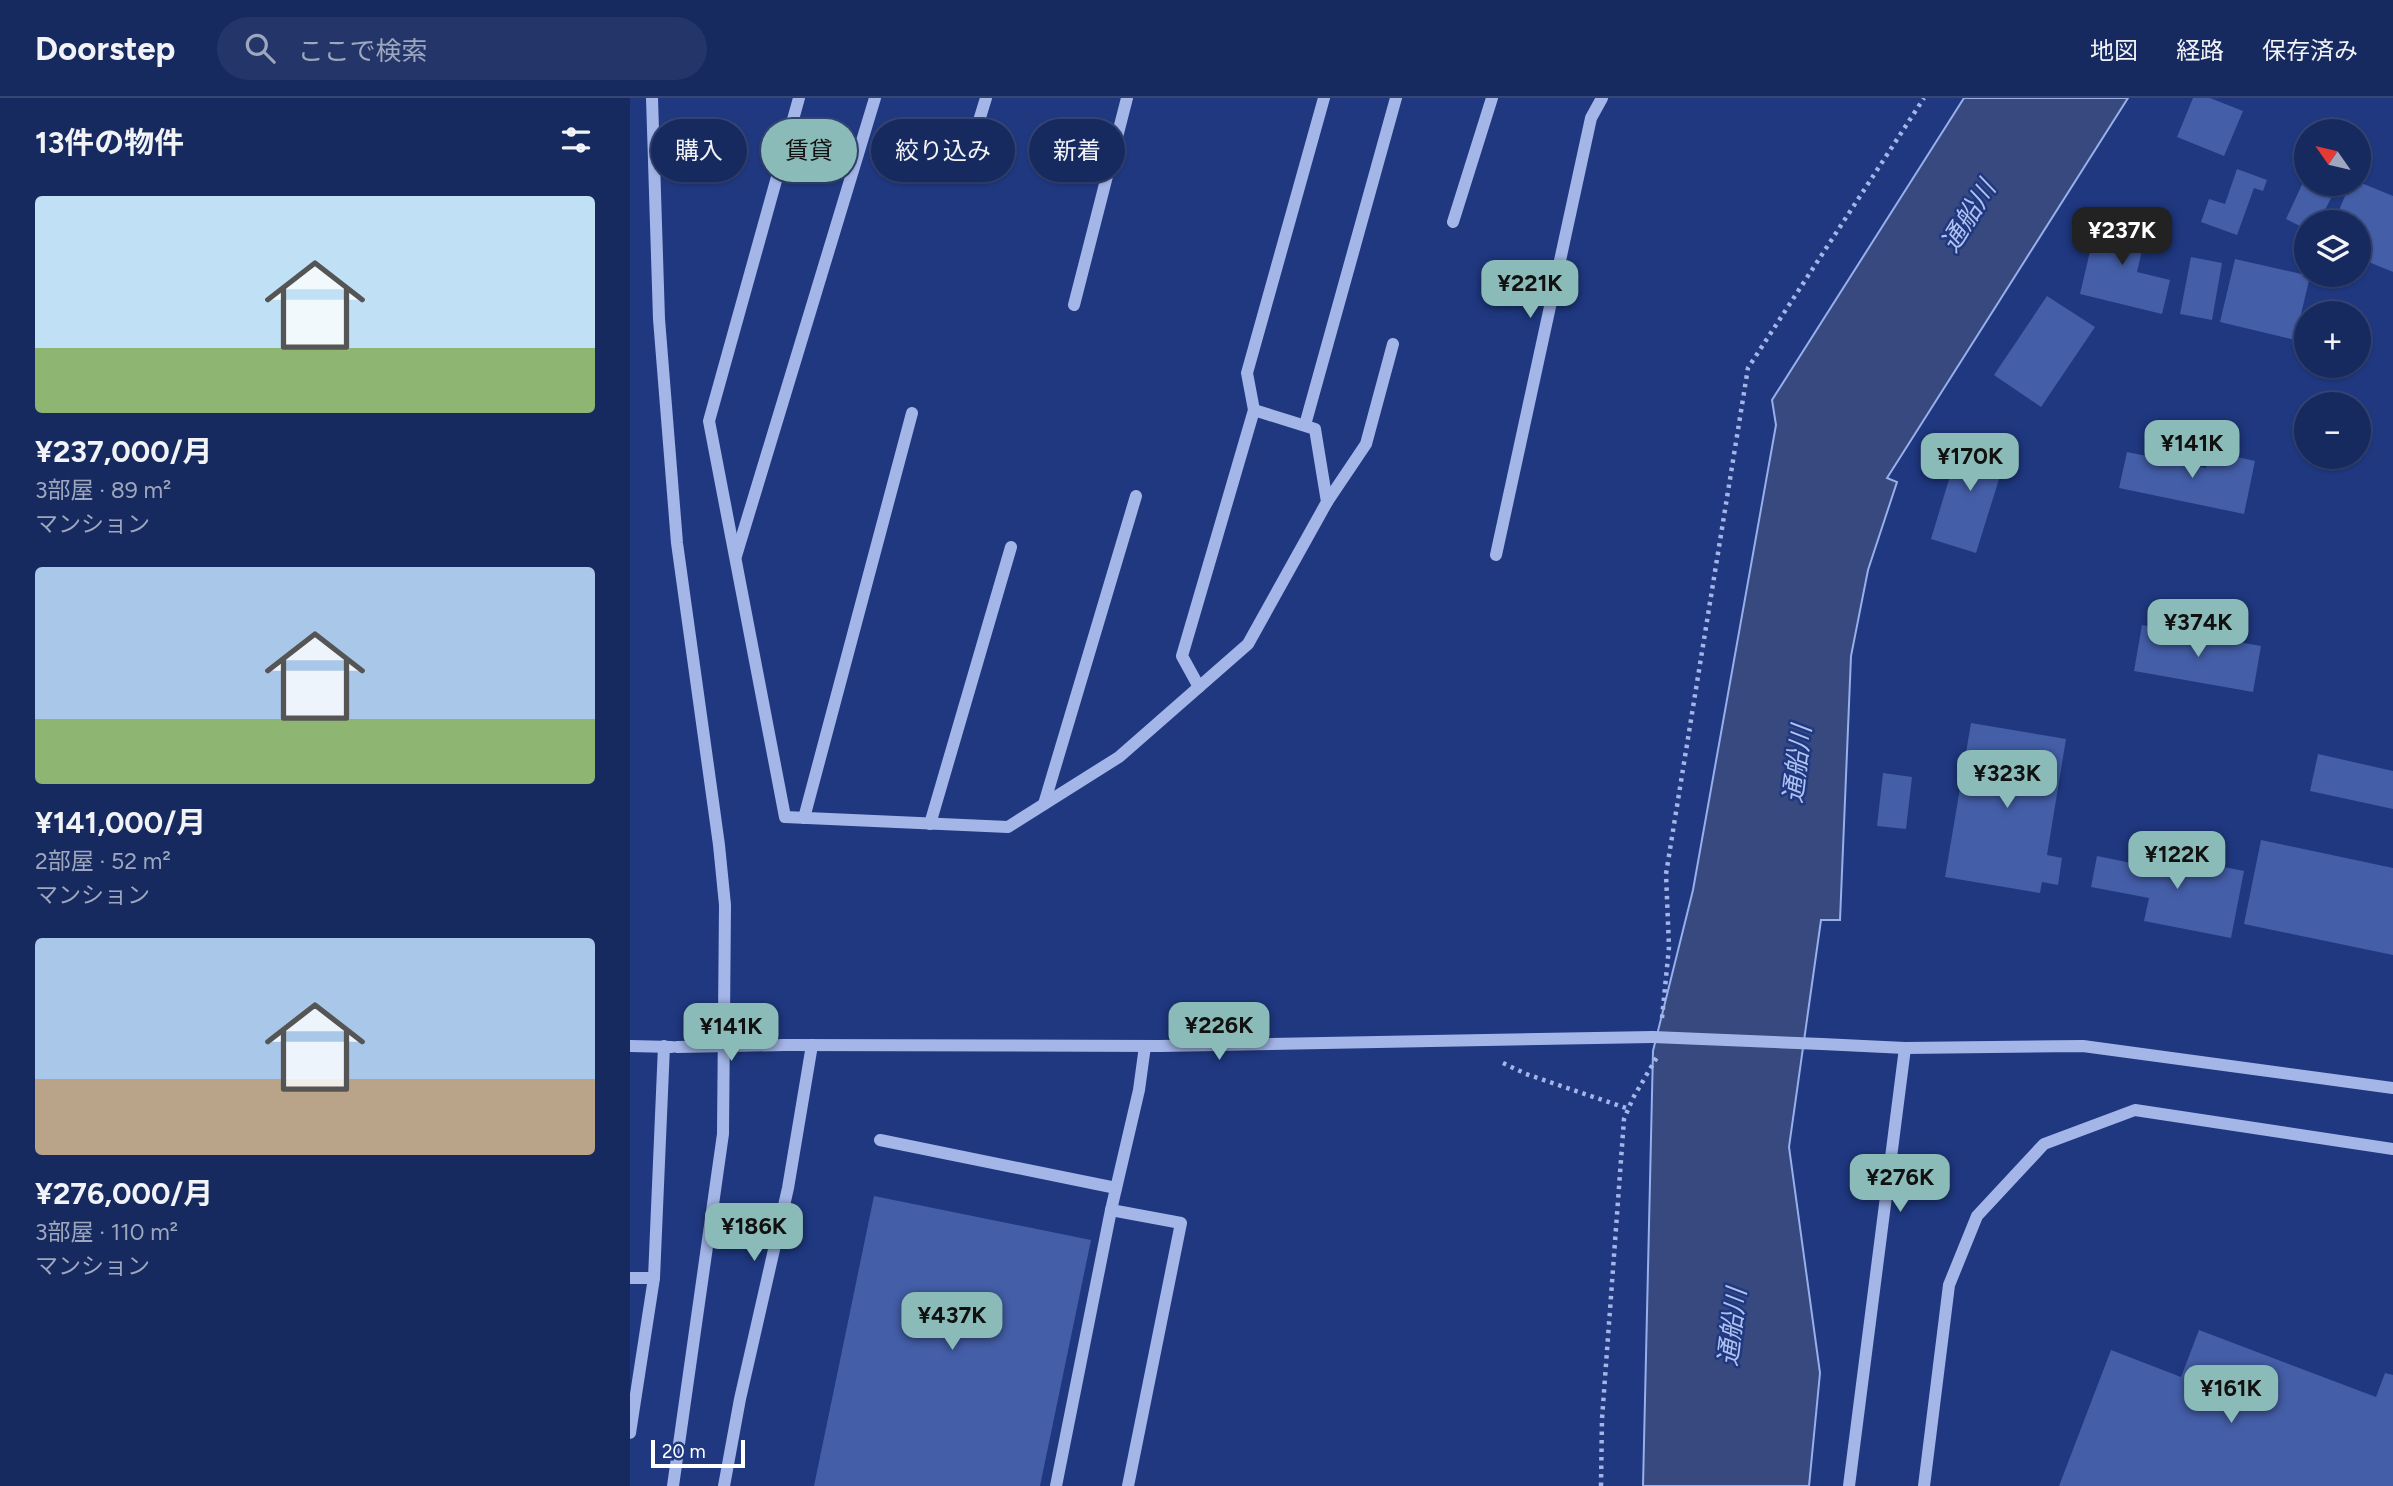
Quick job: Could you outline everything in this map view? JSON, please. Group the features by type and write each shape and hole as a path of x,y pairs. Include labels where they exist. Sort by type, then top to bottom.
{"street":[{"path":"652,98 659,319 677,543 725,905 723,1135 673,1486"},
{"path":"799,98 709,421 785,817 1008,827 1119,757 1248,644 1327,502 1366,444 1393,344"},
{"path":"736,558 875,98"},
{"path":"980,119 986,98"},
{"path":"1074,304 1127,98"},
{"path":"1199,687 1182,656 1254,410 1247,373 1324,98"},
{"path":"1305,425 1396,98"},
{"path":"1453,222 1492,98"},
{"path":"1496,555 1591,118 1602,98"},
{"path":"1254,410 1315,429 1327,502"},
{"path":"804,818 912,414"},
{"path":"1044,804 1136,496"},
{"path":"930,824 1011,547"},
{"path":"630,1046 1145,1046 1657,1032 1905,1048 2083,1046 2393,1088"},
{"path":"724,1486 740,1399 788,1188 812,1045"},
{"path":"630,1433 654,1278 670,1046"},
{"path":"1056,1486 1111,1210 1139,1090 1145,1046"},
{"path":"1849,1486 1905,1048"},
{"path":"1924,1486 1949,1285 1977,1216 2044,1144 2135,1110 2393,1149"},
{"path":"880,1140 1116,1188"},
{"path":"1111,1210 1181,1223 1128,1486"},
{"path":"630,1278 654,1278"}],"path":[{"path":"1657,1032 1669,947 1666,874 1748,368 1924,98"},
{"path":"1601,1486 1602,1419 1624,1119 1659,1054"},
{"path":"1502,1063 1526,1074 1629,1109"}],"water":[{"name":"通船川","path":"1964,98 2128,98 1887,478 1897,482 1868,570 1851,656 1840,920 1821,920 1789,1147 1820,1373 1809,1486 1643,1486 1653,1051 1693,890 1776,425 1772,400"}],"building":[{"path":"2193,98 2210,98 2243,111 2224,156 2177,137"},
{"path":"2237,169 2267,180 2263,191 2254,188 2237,235 2201,222 2209,199 2225,204"},
{"path":"2371,187 2393,196 2393,272 2371,263 2371,210 2339,210 2345,196 2371,196"},
{"path":"2297,196 2332,196 2325,210 2294,210 2294,223 2286,219"},
{"path":"2099,213 2148,225 2137,272 2170,280 2162,314 2080,294"},
{"path":"2191,257 2222,263 2212,320 2180,314"},
{"path":"2235,259 2294,272 2294,287 2307,287 2304,301 2294,301 2294,340 2220,322"},
{"path":"2047,296 2095,327 2041,407 1994,375"},
{"path":"1963,433 2009,447 1976,553 1931,539"},
{"path":"2210,451 2255,461 2244,514 2119,488 2127,452 2206,468"},
{"path":"2142,625 2261,646 2253,692 2134,671"},
{"path":"1971,723 2066,739 2047,855 2062,858 2058,885 2042,882 2040,893 1945,877"},
{"path":"2318,754 2393,771 2393,809 2310,791"},
{"path":"1883,773 1912,777 1906,829 1877,826"},
{"path":"2261,840 2393,868 2393,955 2244,924"},
{"path":"2154,853 2244,871 2231,938 2144,921 2149,898 2091,887 2097,856 2151,867"},
{"path":"874,1196 1091,1240 1040,1486 814,1486"},
{"path":"2199,1330 2376,1397 2385,1373 2393,1375 2393,1486 2059,1486 2111,1350 2181,1377"}]}
